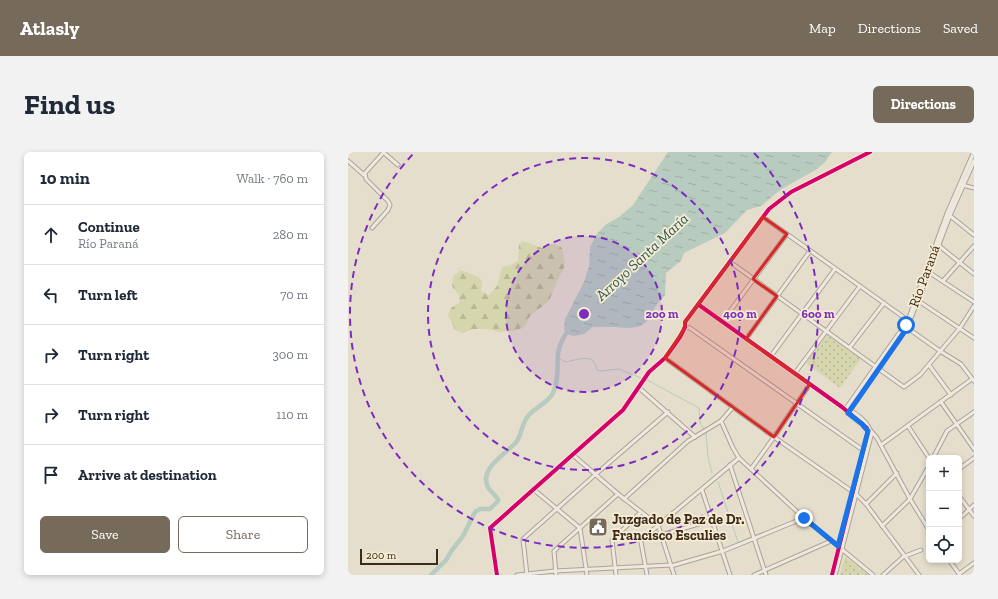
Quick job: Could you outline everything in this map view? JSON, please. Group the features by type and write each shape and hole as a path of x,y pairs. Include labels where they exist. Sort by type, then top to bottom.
{"street":[{"path":"364,175 384,152 398,165"},
{"path":"497,575 490,528 623,410 652,369 665,358 680,337 685,327 685,322 769,209 791,192 870,152"},
{"name":"Río Paraná","path":"962,185 973,154"},
{"path":"348,161 364,175 390,205 388,210 372,228"},
{"name":"Río Paraná","path":"846,410 909,322 948,215 974,161"},
{"path":"962,185 974,188"},
{"path":"948,215 974,235"},
{"path":"763,217 909,322"},
{"path":"722,322 787,234"},
{"path":"937,245 974,274"},
{"path":"943,281 974,246"},
{"path":"746,338 810,251"},
{"path":"730,262 904,386 920,375 929,365 960,328 974,306"},
{"path":"771,356 836,269"},
{"path":"928,271 974,302"},
{"path":"795,373 860,286"},
{"path":"917,300 974,338"},
{"path":"850,347 884,303"},
{"path":"699,305 846,410 867,428 865,451 832,575"},
{"path":"685,327 690,328 865,451"},
{"path":"881,445 973,380 961,364 906,327"},
{"path":"665,358 854,493 866,504 919,575"},
{"path":"929,365 951,395"},
{"path":"751,469 810,384"},
{"path":"638,388 695,436"},
{"path":"940,402 974,449"},
{"path":"624,499 688,441 721,421 733,407"},
{"path":"846,410 861,419 873,432 927,527"},
{"path":"527,574 523,539 668,412"},
{"path":"935,455 947,431 974,412"},
{"path":"721,421 739,458 804,518 873,575"},
{"path":"908,426 927,455"},
{"path":"865,451 872,435 871,431"},
{"path":"573,455 624,499 658,525 674,575"},
{"path":"647,575 641,542 642,539 739,458"},
{"path":"962,467 974,458"},
{"path":"730,465 766,575"},
{"path":"882,526 910,499 926,471"},
{"path":"866,504 897,473"},
{"path":"533,489 580,528 587,575"},
{"path":"702,490 730,575"},
{"path":"556,575 554,550 618,494"},
{"path":"962,500 974,516"},
{"path":"962,517 974,505"},
{"path":"616,575 612,540 641,512"},
{"path":"517,575 615,567 671,565 723,551 804,518"},
{"path":"661,535 712,520"},
{"path":"754,575 831,541"},
{"path":"835,575 840,548"},
{"path":"883,575 906,557 921,550"},
{"path":"951,563 960,574 974,563"}],"highlighted area":[{"path":"763,217 787,234 753,279 777,296 746,339 810,384 774,437 665,358 684,329 685,322"}],"green space":[{"path":"523,241 542,248 557,245 562,248 565,263 563,271 557,281 549,301 530,316 524,327 514,331 498,332 487,329 474,329 463,333 455,330 448,315 451,308 459,303 459,295 452,286 453,276 461,270 478,277 482,281 481,291 489,295 497,286 502,267 518,261 519,244"},
{"path":"827,335 861,359 840,388 806,363"},
{"path":"845,556 868,575 840,575"}],"water":[{"path":"668,152 832,152 825,162 817,169 780,190 761,206 747,210 725,233 684,253 681,261 666,273 665,295 656,305 651,316 645,323 638,327 627,328 593,327 584,334 574,336 566,334 564,329 565,319 584,282 589,266 590,247 596,235 605,225 619,217 633,205"}],"waterway":[{"name":"Arroyo Santa María","path":"431,575 446,560 463,536 475,512 480,509 490,509 498,501 488,487 486,480 487,473 495,461 517,441 524,422 528,416 548,400 553,393 557,379 558,354 562,341 569,329"},
{"path":"558,358 566,362 587,358 593,361 597,370 619,369 641,378"},
{"path":"647,380 699,408 700,423 704,429"},
{"path":"706,433 708,457 712,473"},
{"path":"718,482 738,542"}],"cycle path":[{"path":"497,575 490,528 623,410 649,372 665,358 680,337 685,327 685,322 769,209 791,192 870,152"},
{"path":"699,305 842,407 867,428 867,435 832,575"}],"place":[{"name":"Juzgado de Paz de Dr. Francisco Esculies","path":"598,527"}],"route":[{"path":"804,518 838,546 868,431 867,428 848,413 907,328 905,326 906,325"}]}
